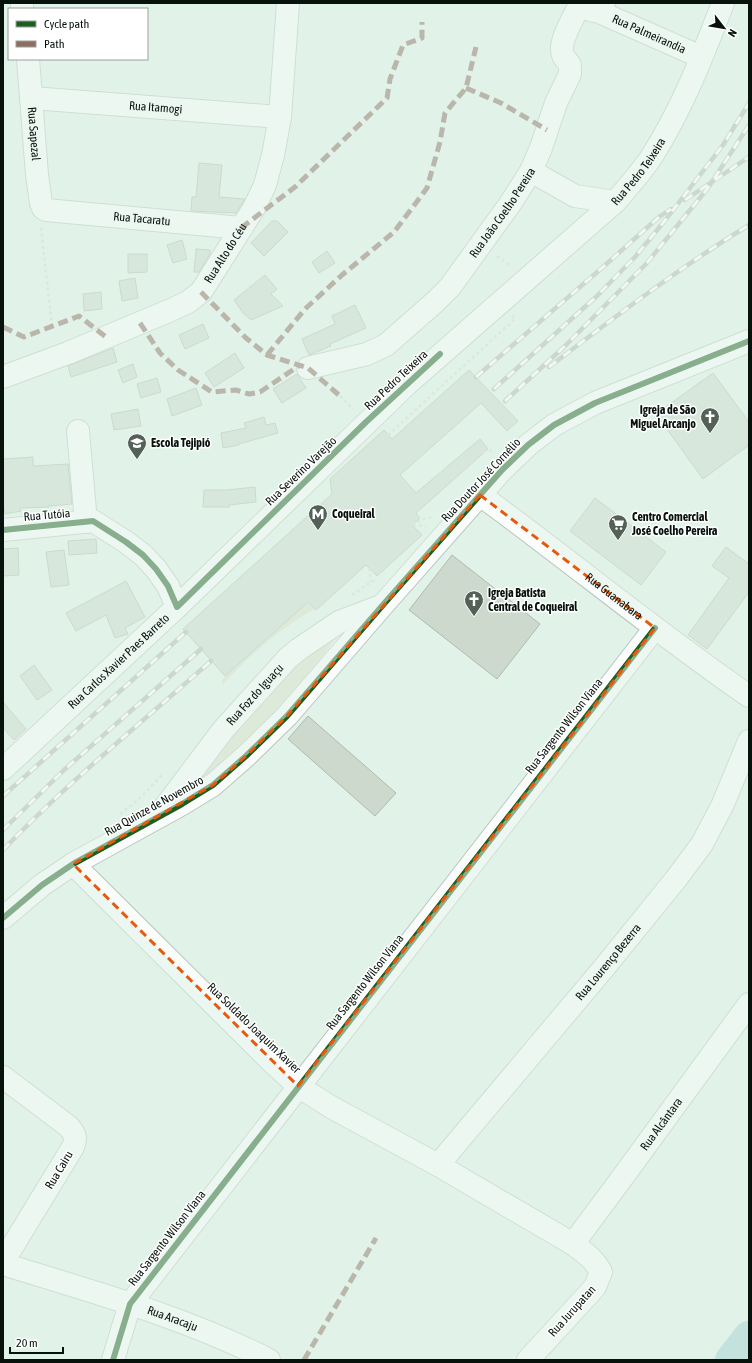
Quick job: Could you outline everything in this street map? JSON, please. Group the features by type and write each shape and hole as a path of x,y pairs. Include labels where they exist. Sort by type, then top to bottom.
{"street":[{"name":"Rua Alto do Céu","path":"3,377 25,367 68,353 171,310 194,299 201,292 254,208 265,185 273,155 280,118 288,3"},
{"name":"Rua Pedro Teixeira","path":"366,422 527,278 615,202 634,181 651,158 670,126 723,3"},
{"name":"Rua João Coelho Pereira","path":"308,368 367,354 386,345 450,287 510,204 531,171 541,148 556,103 570,74 570,65 562,53 563,41 579,7 594,11 601,7"},
{"name":"Rua Palmeirandia","path":"601,7 701,57"},
{"name":"Rua Sapezal","path":"28,60 37,175 43,208"},
{"name":"Rua Itamogi","path":"32,98 280,118"},
{"path":"531,171 575,196 615,202"},
{"name":"Rua Tacaratu","path":"43,208 50,211 241,228"},
{"name":"Rua Doutor José Cornélio","path":"382,606 502,470 528,445 554,425 595,403 749,341"},
{"name":"Rua Severino Varejão","path":"250,535 366,422"},
{"path":"78,431 90,522 126,542 142,555 156,569 168,586 177,607"},
{"name":"Rua Guanabara","path":"480,495 542,540 655,628 749,696"},
{"name":"Rua Tutóia","path":"3,530 90,522"},
{"name":"Rua Carlos Xavier Paes Barreto","path":"3,769 177,607 250,535"},
{"name":"Rua Quinze de Novembro","path":"3,918 42,885 73,864 182,804 213,785 246,756 287,716 382,606"},
{"name":"Rua Foz do Iguaçu","path":"157,817 224,730 288,658 339,622 382,606"},
{"name":"Rua Sargento Wilson Viana","path":"113,1360 130,1304 655,628"},
{"name":"Rua Lourenço Bezerra","path":"438,1165 608,963 676,879 702,844 723,804 749,741"},
{"name":"Rua Soldado Joaquim Xavier","path":"73,864 298,1086 331,1107 438,1165 573,1244"},
{"name":"Rua Alcântara","path":"573,1244 749,1004"},
{"name":"Rua Cairu","path":"3,1077 68,1126 75,1135 76,1141 3,1263"},
{"name":"Rua Jurupatan","path":"528,1360 585,1300 599,1280 601,1272 597,1264 573,1244"},
{"name":"Rua Aracaju","path":"3,1263 130,1304 207,1331 269,1360"}],"path":[{"path":"43,208 41,230 52,326"},
{"path":"481,244 527,278"},
{"path":"429,527 412,525 431,517 438,520"},
{"path":"369,568 371,582"}],"highlighted area":[{"path":"480,495 655,628 298,1086 73,864 213,785 246,756 287,716"}],"green space":[{"path":"308,602 314,609 265,644 222,686 222,681 225,676"},
{"path":"344,628 281,709 214,773 202,782 189,785 270,682"}],"building":[{"path":"199,163 222,165 219,197 245,199 236,213 191,211 192,197 196,197"},
{"path":"272,221 277,221 288,232 264,256 251,243"},
{"path":"182,240 187,259 173,263 167,245"},
{"path":"196,249 210,250 210,254 199,272 194,272"},
{"path":"327,251 335,263 319,273 312,262"},
{"path":"128,254 147,254 147,272 128,273"},
{"path":"265,275 277,289 271,294 283,306 251,320 243,313 234,300"},
{"path":"135,278 138,298 122,301 119,281"},
{"path":"101,292 102,309 84,311 83,294"},
{"path":"355,305 366,328 330,344 331,346 309,355 302,339 335,324 332,316"},
{"path":"203,324 209,338 185,349 179,335"},
{"path":"113,348 117,362 71,377 68,366"},
{"path":"235,353 244,368 214,387 205,373"},
{"path":"133,364 137,377 123,383 118,370"},
{"name":"Coqueiral","path":"469,370 518,421 507,431 481,403 400,475 416,493 480,439 488,449 416,513 420,518 412,525 422,535 377,576 366,565 316,610 308,602 225,676 183,629 332,494 330,479 384,430 392,439"},
{"name":"Igreja de São Miguel Arcanjo","path":"713,373 749,422 749,445 703,479 656,414"},
{"path":"297,374 306,388 282,403 273,389"},
{"path":"157,378 161,392 141,398 137,384"},
{"path":"196,388 202,405 172,416 167,399"},
{"path":"138,409 141,426 114,430 111,414"},
{"path":"264,417 266,425 275,423 278,433 239,445 223,448 221,433 246,428 244,423"},
{"path":"33,457 33,466 68,464 72,504 49,507 20,508 21,511 5,514 3,501 3,459"},
{"path":"255,487 256,502 229,505 229,507 203,507 204,490 227,490"},
{"name":"Centro Comercial José Coelho Pereira","path":"595,498 666,552 641,585 570,531"},
{"path":"96,539 97,553 69,555 68,541"},
{"path":"726,547 749,564 749,592 707,649 688,635 729,578 712,566"},
{"path":"18,548 19,575 3,576 3,549"},
{"path":"64,550 69,585 51,587 46,552"},
{"name":"Igreja Batista Central de Coqueiral","path":"452,555 540,624 497,679 409,610"},
{"path":"126,581 145,617 125,628 128,634 115,638 106,615 76,631 66,613"},
{"path":"34,665 52,690 37,700 20,676"},
{"path":"3,702 26,729 14,740 3,728"},
{"path":"308,716 396,793 375,816 288,739"}],"waterway":[{"path":"731,1360 749,1337"}],"railway":[{"path":"494,389 597,296 635,257 723,145 749,103"},
{"path":"505,401 564,347 646,264 708,188 749,125"},
{"path":"685,200 749,157"},
{"path":"476,377 659,217 671,209"},
{"path":"549,367 672,276 749,225"},
{"path":"3,796 186,632"},
{"path":"3,830 64,770 201,649"},
{"path":"3,850 53,800 211,661"}],"marked path":[{"path":"241,228 295,187 387,98 390,79 403,45 422,38 422,22"},
{"path":"267,355 305,309 342,275 394,232 427,188 440,142 445,113 466,88 476,47"},
{"path":"466,88 501,103 547,130"},
{"path":"201,292 246,338 267,355 308,368 340,396"},
{"path":"3,327 24,337 79,316 106,337"},
{"path":"140,323 160,353 178,370 212,392 236,390 249,394 260,392 300,365"},
{"path":"304,1360 376,1238"}],"cycle path":[{"path":"3,918 42,885 73,864 182,804 213,785 246,756 287,716 502,470 528,445 554,425 595,403 749,341"},
{"path":"3,530 93,521 143,555 156,569 168,586 177,607 366,422 440,354"},
{"path":"113,1360 130,1304 655,628"}],"place":[{"name":"Igreja de São Miguel Arcanjo","path":"710,434"},
{"name":"Escola Tejipió","path":"137,460"},
{"name":"Coqueiral","path":"318,531"},
{"name":"Centro Comercial José Coelho Pereira","path":"618,541"},
{"name":"Igreja Batista Central de Coqueiral","path":"474,617"}]}
